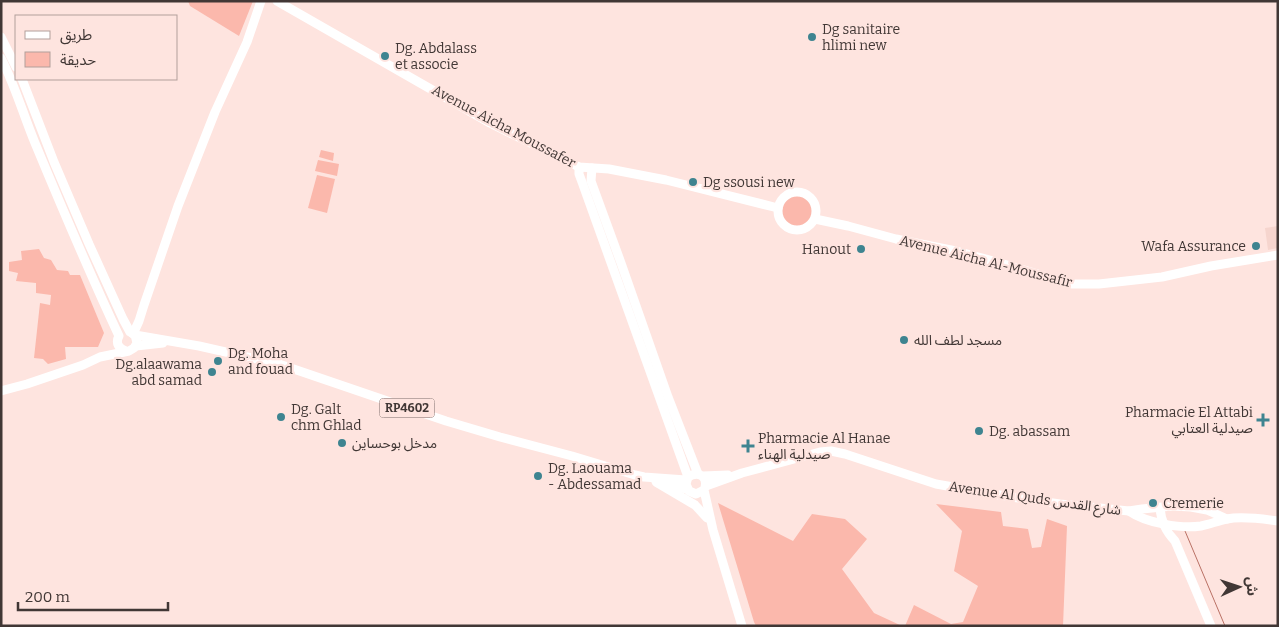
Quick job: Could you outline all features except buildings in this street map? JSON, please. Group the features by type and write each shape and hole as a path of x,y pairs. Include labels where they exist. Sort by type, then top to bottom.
{"main road":[{"path":"133,334 178,206 215,112 248,40 261,1"},
{"name":"Avenue Aicha Moussafer","path":"277,1 490,123 580,167 609,169 666,180 778,208"},
{"path":"1,37 15,65"},
{"path":"1,58 12,79 32,134 118,340 119,347 126,351"},
{"path":"22,80 54,162 100,269 136,339 136,346"},
{"path":"580,167 579,174 687,482"},
{"path":"592,168 591,181 668,397 700,475 705,480 702,490 707,518"},
{"path":"792,192 800,192 809,196 815,204 815,219 806,229 792,230 781,222 778,208 785,196 792,192"},
{"name":"Avenue Aicha Al-Moussafir","path":"815,219 896,239 956,251 1072,284 1106,283 1162,276 1229,262 1278,255"},
{"name":"RP4602","path":"100,358 118,340 122,333 199,346 279,364 455,424 656,482 687,482 694,474 700,475"},
{"name":"RP4602","path":"1,391 27,384 100,358 132,350 136,346 171,342"},
{"name":"Avenue Al Quds شارع القدس","path":"702,490 739,474 820,452 831,451 875,463 936,484 1010,497 1129,512 1168,525 1188,527 1227,519 1245,518 1278,521"},
{"name":"Avenue Al Quds شارع القدس","path":"700,475 739,474"},
{"name":"RP4602","path":"644,477 687,482"},
{"path":"656,482 695,505 707,518 713,530"},
{"name":"RP4602","path":"687,482 691,492 702,490"},
{"path":"702,490 742,626"},
{"name":"Avenue Al Quds شارع القدس","path":"1129,512 1186,506 1207,510 1227,519"},
{"path":"1160,508 1168,525 1167,532 1174,541 1211,626"},
{"path":"1205,525 1207,510"}],"shaded area":[{"path":"1278,226 1278,248 1268,250 1265,228"}],"green space":[{"path":"188,1 253,1 239,36 190,6"},
{"path":"321,150 334,153 333,161 319,157"},
{"path":"318,160 339,164 337,176 315,171"},
{"path":"317,175 335,179 327,213 308,208"},
{"path":"796,194 808,199 813,211 808,223 796,228 784,223 779,211 784,199"},
{"path":"39,249 44,258 51,260 57,270 68,271 70,275 80,275 104,333 98,347 65,347 66,359 48,364 43,359 34,358 40,303 50,305 51,295 36,293 36,283 16,281 18,273 9,271 9,262 22,260 21,251"},
{"path":"718,503 793,541 812,514 845,519 867,539 842,569 874,613 902,626 756,626"},
{"path":"936,504 1001,512 1003,526 1028,529 1032,548 1041,547 1047,519 1067,526 1063,626 905,626 914,605 951,624 963,622 978,586 954,571 962,531"}],"waterway":[{"path":"1185,531 1225,626"}],"place":[{"name":"Dg sanitaire hlimi new","path":"812,37"},
{"name":"Dg. Abdalass et associe","path":"385,56"},
{"name":"Dg ssousi new","path":"693,182"},
{"name":"Wafa Assurance","path":"1256,246"},
{"name":"Hanout","path":"861,249"},
{"name":"مسجد لطف الله","path":"904,340"},
{"name":"Dg. Moha and fouad","path":"218,361"},
{"name":"Dg.alaawama abd samad","path":"212,372"},
{"name":"Dg. Galt chm Ghlad","path":"281,417"},
{"name":"Pharmacie El Attabi صيدلية العتابي","path":"1263,420"},
{"name":"Dg. abassam","path":"979,431"},
{"name":"مدخل بوحساين","path":"342,443"},
{"name":"Pharmacie Al Hanae صيدلية الهناء","path":"748,446"},
{"name":"Dg. Laouama - Abdessamad","path":"538,476"},
{"name":"Cremerie","path":"1153,503"}]}
